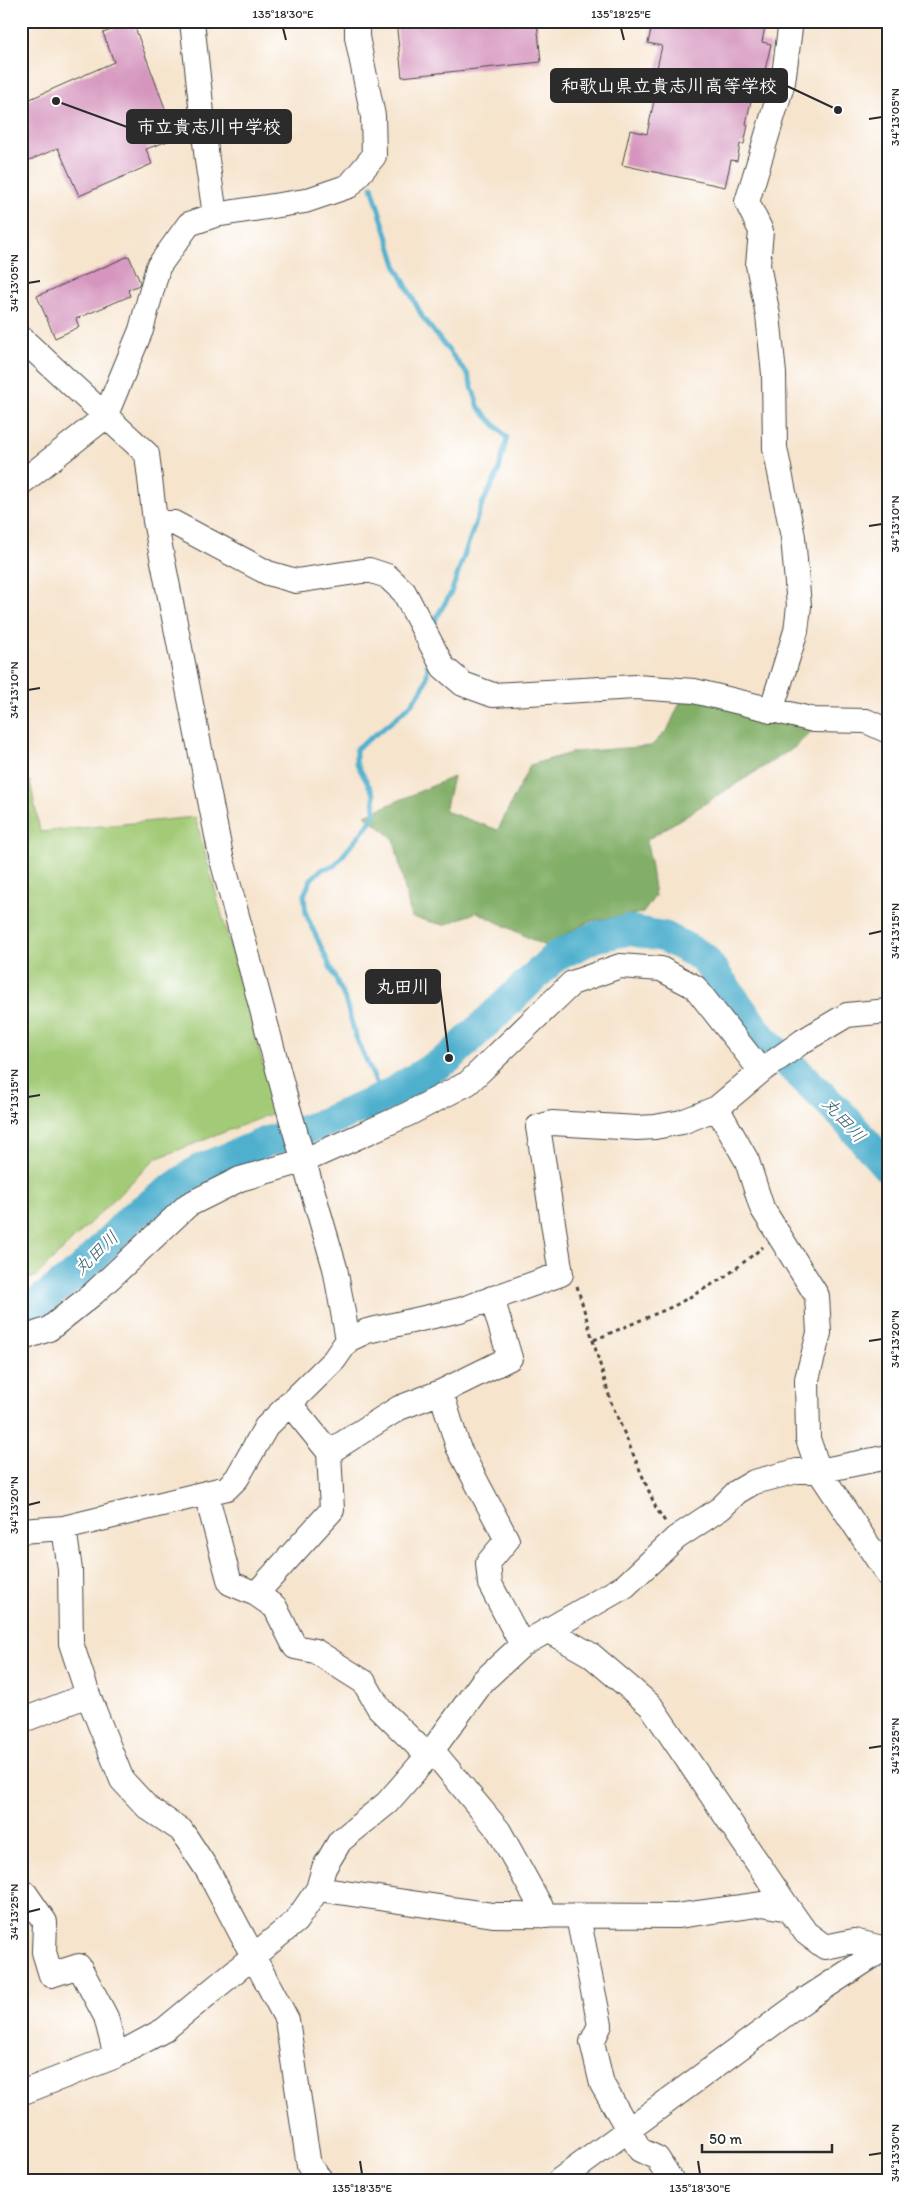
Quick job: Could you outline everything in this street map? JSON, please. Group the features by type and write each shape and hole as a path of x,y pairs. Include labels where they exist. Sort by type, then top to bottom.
{"street":[{"path":"192,21 215,215"},
{"path":"21,483 105,417 140,330 158,267 189,224 215,215 305,201 349,186 374,156 373,116 357,37 357,21"},
{"path":"771,711 796,631 799,606 793,537 776,448 774,374 768,315 758,265 761,230 747,202 783,82 791,21"},
{"path":"21,338 105,417 148,454 155,521 221,856 302,1161 335,1268 348,1340"},
{"path":"155,521 174,524 268,573 296,581 369,570 387,576 404,592 443,667 463,684 493,695 636,687 694,691 814,720 866,721 888,731"},
{"path":"21,1339 48,1329 94,1292 188,1205 240,1179 302,1161 408,1114 468,1083 572,983 620,966 661,969 695,987 761,1071"},
{"path":"21,1531 64,1528 227,1488 237,1478 266,1427 288,1403 334,1360 348,1340 367,1331 460,1310 561,1274 538,1127 552,1123 636,1128 682,1122 717,1108 761,1071 803,1041 847,1015 888,1011"},
{"path":"717,1108 747,1162 762,1208 818,1296 819,1333 807,1379 808,1439 819,1470 888,1575"},
{"path":"329,1452 399,1408 441,1392 510,1358 492,1298"},
{"path":"441,1392 458,1447 507,1540 488,1563 490,1584 522,1645"},
{"path":"256,1594 332,1510 329,1452 288,1403"},
{"path":"21,2093 116,2056 164,2030 296,1921 318,1889 324,1868 340,1841 387,1802 430,1753 483,1681 522,1645 625,1586 676,1538 721,1508 737,1492 754,1482 797,1471 819,1470 888,1457"},
{"path":"206,1494 230,1583 256,1594 275,1606 295,1647 315,1651 364,1682 379,1708 430,1753 498,1831 546,1916"},
{"path":"64,1528 70,1570 71,1643 88,1695 122,1780 148,1808 181,1830 208,1870 287,2020 308,2166 320,2180"},
{"path":"547,1630 591,1655 651,1706 806,1933 825,1947 854,1941 885,1947"},
{"path":"21,1721 88,1695"},
{"path":"318,1889 493,1915 578,1917 677,1916 764,1904 789,1909"},
{"path":"21,1895 25,1893 45,1922 44,1952 51,1974 79,1966 106,2017 116,2056"},
{"path":"578,1917 600,2025 592,2042 602,2084 640,2150 657,2158 672,2180"},
{"path":"560,2180 805,2000 885,1947"}],"path":[{"path":"594,1340 674,1306 725,1277 778,1234"},
{"path":"561,1274 573,1276 615,1410 656,1508 676,1538"}],"green space":[{"path":"683,696 816,727 795,747 647,840 655,896 643,913 590,921 545,946 477,912 444,925 411,917 394,839 365,815 453,777 445,811 498,830 530,765 574,752 651,746 668,729"},
{"path":"30,781 40,832 195,817 276,1112 155,1159 35,1277 21,1283 21,783"}],"building":[{"path":"396,21 537,21 541,62 402,77"},
{"path":"653,21 766,21 762,42 771,44 762,83 755,82 746,124 748,125 744,144 740,144 737,161 731,160 725,187 622,165 630,130 647,134 656,91 652,90 662,46 648,43"},
{"path":"133,22 176,138 146,149 152,164 79,196 58,148 21,164 21,103 114,62 103,33"},
{"path":"129,256 140,282 139,285 128,290 130,296 76,319 79,327 55,338 37,296"}],"waterway":[{"path":"372,187 397,268 423,318 468,375 479,408 507,438 498,473 482,504 451,593 436,618 433,630"},
{"path":"383,1098 356,1037 345,999 306,914 304,895 311,879 322,869 334,866 368,825 375,813 374,795 356,762 356,749 398,716 418,696 424,686 427,675 427,656"},
{"name":"丸田川","path":"21,1311 36,1304 80,1271 132,1217 200,1169 266,1142 317,1126 383,1098 449,1058 555,957 595,937 628,930 665,937 703,957 762,1038 843,1116 888,1168"}],"place":[{"name":"市立貴志川中学校","path":"56,101"},
{"name":"和歌山県立貴志川高等学校","path":"838,110"},
{"name":"丸田川","path":"449,1058"}]}
